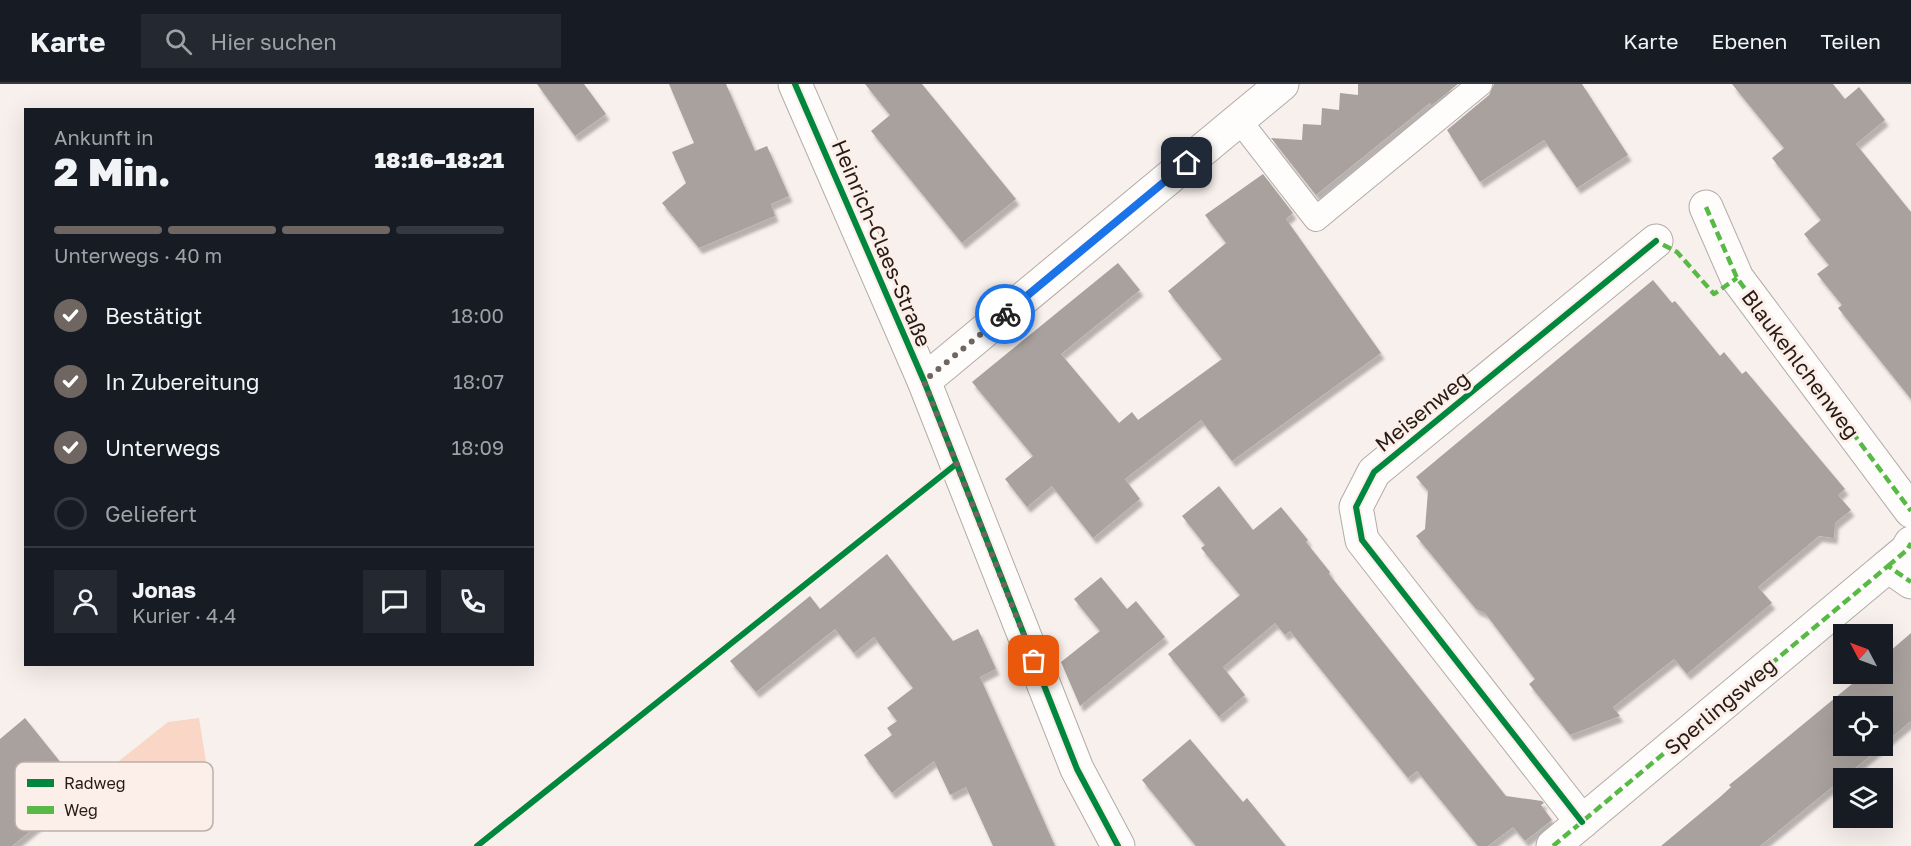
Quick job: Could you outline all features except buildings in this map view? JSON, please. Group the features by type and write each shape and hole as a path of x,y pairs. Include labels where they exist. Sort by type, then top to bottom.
{"street":[{"name":"Heinrich-Claes-Straße","path":"795,84 924,381 1077,770 1118,846"},
{"path":"924,381 1282,84"},
{"name":"Blaukehlchenweg","path":"1706,207 1737,278 1911,511"},
{"name":"Meisenweg","path":"1582,822 1362,540 1356,507 1374,472 1656,241"},
{"name":"Sperlingsweg","path":"1553,846 1900,574 1911,543"}],"lane":[{"path":"1239,120 1316,219 1480,84"}],"shaded area":[{"path":"199,718 206,762 119,762 119,761 168,722"}],"marked path":[{"path":"1706,207 1737,278 1911,511"},
{"path":"1652,245 1656,241 1677,252 1714,294 1737,278"},
{"path":"1888,566 1907,550 1911,543"},
{"path":"1553,846 1888,566 1911,582"}],"cycle path":[{"path":"795,84 924,381 1077,769 1118,846"},
{"path":"1582,822 1362,540 1356,507 1374,472 1656,241"},
{"path":"477,846 955,465"}],"way so far":[{"path":"1005,314 924,381 955,465 1034,661"}],"route":[{"path":"1005,314 1187,163"}]}
